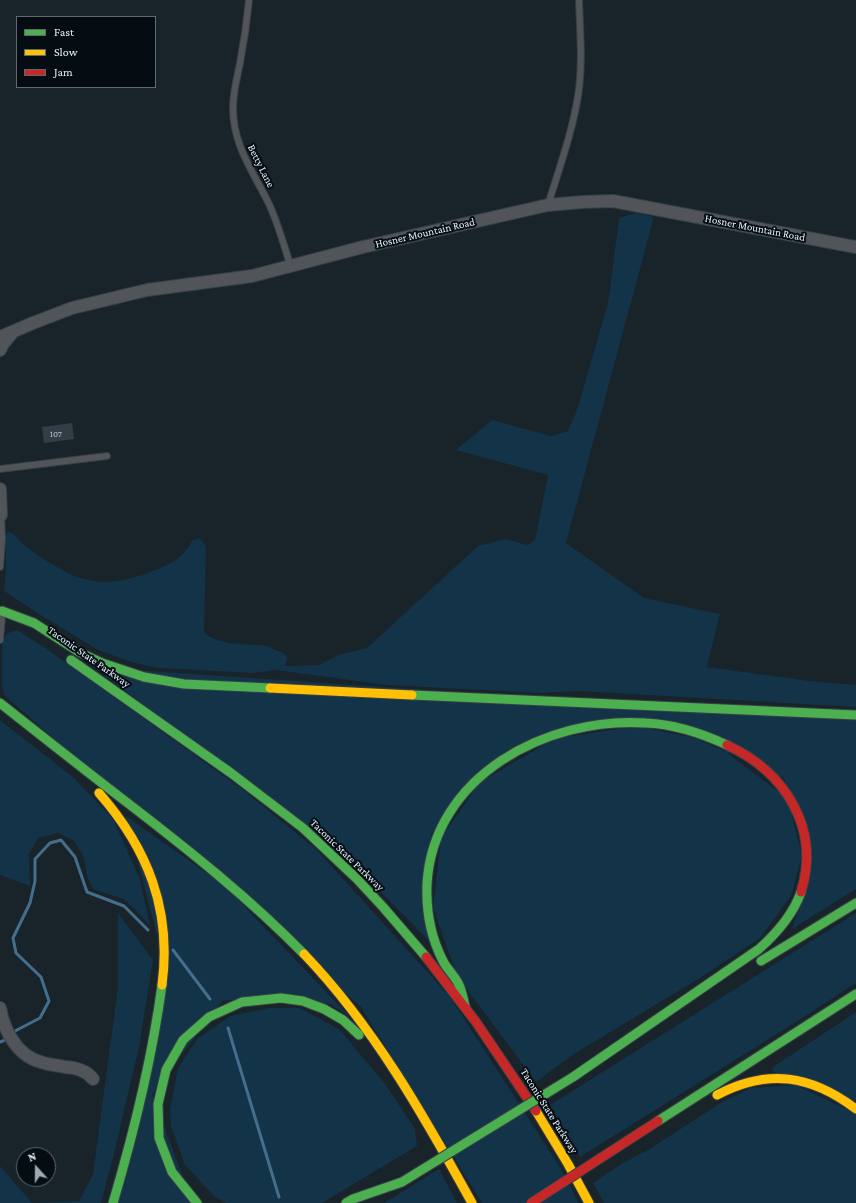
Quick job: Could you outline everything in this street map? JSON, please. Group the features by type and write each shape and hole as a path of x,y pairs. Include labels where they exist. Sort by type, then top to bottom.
{"highway":[{"name":"Taconic State Parkway","path":"1,610 37,636"},
{"path":"1,610 34,623 79,652 102,663 144,677 184,684 856,715"},
{"name":"Taconic State Parkway","path":"62,653 241,779 302,828 357,880 416,945 465,1006 527,1096 589,1203"},
{"path":"0,704 208,867 267,918 327,979 393,1067 437,1140 472,1203"},
{"path":"0,704 36,740 85,781 113,810 128,829 144,859 153,882 159,905 163,930 164,951 158,1006 137,1112 113,1203"},
{"path":"465,1006 460,985 445,964 434,937 429,913 428,875 434,843 444,821 460,796 489,769 522,748 560,732 584,726 632,722 656,723 701,734 719,741 753,760 767,770 780,783 797,811 803,826 807,858 803,888 792,914 775,935 759,949 573,1077"},
{"path":"755,965 856,903"},
{"path":"367,1203 728,982"},
{"path":"531,1203 856,994"},
{"path":"197,1203 187,1194 169,1168 160,1145 156,1115 157,1097 161,1081 169,1062 179,1046 203,1021 218,1011 234,1004 252,999 270,997 298,1000 317,1006 342,1020 365,1042 376,1058 393,1067"},
{"path":"710,1099 722,1092 740,1085 772,1078 790,1079 821,1087 835,1094 856,1109"},
{"path":"658,1121 693,1110"},
{"path":"346,1203 353,1199 402,1182"}],"street":[{"name":"Hosner Mountain Road","path":"0,337 72,308 121,296 147,290 252,276 363,247 548,205 612,201 856,247"},
{"path":"0,350 6,340 15,331"},
{"path":"0,489 1,515"},
{"path":"0,1008 2,1019 10,1036 23,1053 40,1062 77,1069 88,1073 93,1079"}],"lane":[{"name":"Betty Lane","path":"249,0 248,20 234,89 234,120 238,143 269,204 291,267"},
{"path":"548,205 573,122 579,95 579,0"},
{"path":"0,469 107,456"},
{"path":"0,566 2,539 1,515"},
{"path":"0,640 1,610"}],"shaded area":[{"path":"636,213 654,217 566,543 644,598 720,614 707,667 810,681 856,685 856,707 578,691 541,693 386,685 276,670 251,673 158,668 131,662 98,650 4,591 6,536 9,532 36,554 66,572 82,578 105,582 132,578 162,567 177,559 184,553 193,540 199,538 206,547 205,634 214,639 229,643 267,646 283,653 287,657 285,666 319,665 338,655 367,648 478,546 506,539 527,545 535,540 548,475 456,450 492,420 551,436 568,431 578,407 608,303 619,218"},
{"path":"17,630 47,649 242,789 317,850 450,997 558,1164 579,1203 482,1203 361,1007 4,695 2,686 2,640 8,633"},
{"path":"77,654 105,668 856,719 856,889 792,929 811,870 784,778 651,718 508,750 431,834 429,941 357,868"},
{"path":"0,720 73,777 113,819 140,879 150,926 135,909 123,899 93,889 87,876 84,857 74,841 58,833 38,838 29,854 30,886 0,875"},
{"path":"638,726 713,742 788,799 802,856 791,896 760,938 703,976 574,1054 536,1082 457,976 433,908 441,838 480,782 554,739"},
{"path":"126,816 225,886 350,1017 330,1004 223,1000 152,1094 193,1203 117,1203 167,974"},
{"path":"118,913 153,960 139,1047 101,1203 39,1203 79,1201 93,1174 118,987"},
{"path":"856,913 856,983 580,1157 550,1105"},
{"path":"269,1008 299,1008 339,1029 386,1085 415,1129 417,1146 322,1203 226,1203 214,1196 185,1165 171,1126 170,1110 178,1068 197,1039 230,1016"},
{"path":"856,1012 856,1101 773,1072 773,1067"},
{"path":"796,1085 856,1114 856,1203 604,1203 593,1183 621,1164 648,1150 722,1102 751,1088"},
{"path":"0,1166 16,1184 16,1187 18,1187 32,1203 0,1203"},
{"path":"439,1169 457,1203 384,1203"}],"building":[{"path":"72,423 74,439 44,443 42,427"}],"waterway":[{"path":"15,1031 40,1018 49,1001 41,977 16,953 13,938 30,903 35,881 35,859 50,843 61,840 75,857 87,892 124,906 148,930"},
{"path":"173,950 210,999"},
{"path":"228,1028 279,1197"},
{"path":"0,1042 5,1040"}],"traffic: fast":[{"path":"2,611 34,623 79,652 102,663 144,677 184,684 270,688"},
{"path":"71,660 231,773 303,828 357,879 426,957"},
{"path":"412,695 856,715"},
{"path":"0,703 197,858 241,895 304,954"},
{"path":"465,1006 455,977 445,964 435,943 428,914 427,884 434,846 450,812 473,784 502,760 535,742 571,730 608,723 646,723 667,725 697,733 727,745"},
{"path":"573,1077 759,949 784,923 794,908 801,892"},
{"path":"761,961 856,903"},
{"path":"113,1203 142,1095 162,985"},
{"path":"658,1121 856,994"},
{"path":"197,1203 172,1172 159,1138 158,1104 166,1070 183,1040 209,1017 242,1002 281,998 303,1001 324,1009 343,1020 359,1035"},
{"path":"402,1182 573,1077"},
{"path":"346,1203 353,1199 402,1182"}],"traffic: slow":[{"path":"270,688 412,695"},
{"path":"99,793 131,836 153,882 163,931 164,958 162,985"},
{"path":"304,954 353,1011 396,1073 472,1203"},
{"path":"717,1095 736,1086 754,1081 789,1079 822,1089 856,1109"},
{"path":"536,1111 568,1164 589,1203"}],"traffic: jam":[{"path":"727,745 748,756 766,770 781,787 793,805 802,824 806,846 806,868 801,892"},
{"path":"426,957 476,1022 536,1111"},
{"path":"531,1203 658,1121"}]}
